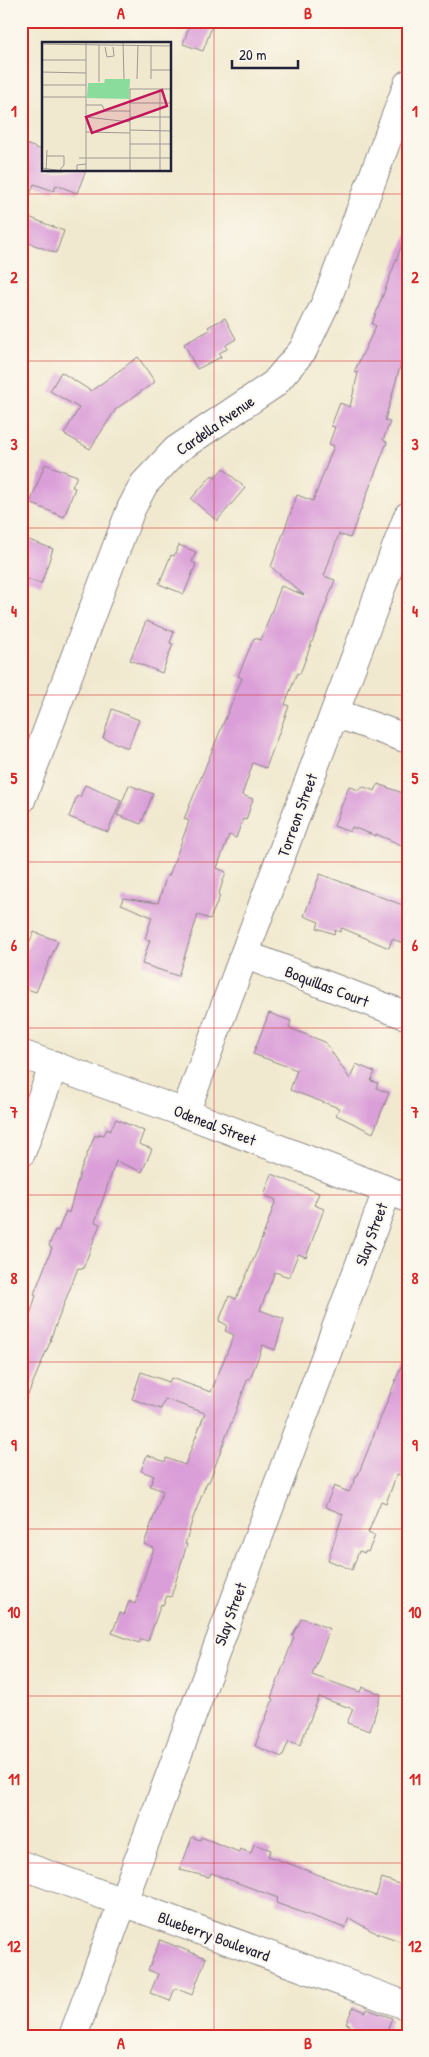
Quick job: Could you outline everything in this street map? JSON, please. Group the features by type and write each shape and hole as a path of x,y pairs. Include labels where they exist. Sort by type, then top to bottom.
{"street":[{"name":"Cardella Avenue","path":"21,800 131,509 144,484 176,450 274,384 303,350 326,302 408,84"},
{"name":"Torreon Street","path":"186,1113 408,516"},
{"path":"335,713 408,739"},
{"name":"Boquillas Court","path":"246,955 408,1016"},
{"name":"Odeneal Street","path":"21,1054 186,1113 397,1195"},
{"path":"21,1153 54,1065"},
{"name":"Slay Street","path":"73,2036 123,1902 397,1195"},
{"name":"Blueberry Boulevard","path":"21,1865 408,2006"}],"building":[{"path":"191,21 214,21 203,51 183,44"},
{"path":"26,144 42,150 42,171 86,171 77,193 56,185 54,191 34,184 23,214 21,214 21,156"},
{"path":"21,214 64,231 56,253 21,240"},
{"path":"406,234 408,234 408,365 401,363 385,420 390,422 383,440 387,442 350,538 339,534 324,576 335,580 300,674 297,673 285,704 289,706 266,768 253,763 242,795 253,799 246,820 243,819 236,838 229,835 217,868 226,872 218,896 220,896 210,919 198,915 178,976 142,964 150,940 145,939 152,917 121,904 123,898 158,903 189,821 184,819 242,678 238,676 254,638 261,640 281,586 304,595 271,567 297,495 313,501 334,446 329,444 335,427 331,426 340,403 350,407 358,373 354,372 376,326 372,324"},
{"path":"225,318 236,339 226,345 227,349 219,353 221,357 197,369 184,344 210,330 208,327"},
{"path":"138,357 155,382 116,409 90,449 64,434 79,408 50,391 61,372 91,391"},
{"path":"45,464 77,476 72,487 75,488 64,517 30,503"},
{"path":"223,468 245,488 217,521 191,499 212,475 215,478"},
{"path":"21,537 53,549 41,584 21,577"},
{"path":"179,545 196,552 192,562 196,564 184,594 159,584 171,555 174,556"},
{"path":"146,621 174,632 170,643 173,644 162,673 130,660"},
{"path":"112,709 139,720 128,748 103,738"},
{"path":"378,784 408,795 408,848 376,834 376,836 352,827 350,832 334,826 349,786 358,790 364,787 375,791"},
{"path":"85,785 121,800 108,832 69,817 77,796 80,797"},
{"path":"129,785 153,794 141,824 117,815"},
{"path":"320,874 408,907 408,945 392,939 389,948 342,928 340,932 335,930 334,934 317,928 319,922 304,916"},
{"path":"34,932 58,941 36,992 21,987 21,961"},
{"path":"269,1013 291,1021 289,1028 325,1042 350,1079 356,1064 375,1072 371,1081 378,1083 376,1088 389,1093 373,1133 336,1115 339,1108 290,1090 297,1070 253,1054"},
{"path":"116,1119 144,1131 139,1144 152,1149 142,1172 116,1161 95,1222 100,1224 83,1269 78,1268 51,1340 21,1411 21,1327 26,1329 36,1295 34,1294 52,1248 49,1246 55,1230 58,1231 66,1211 69,1213 81,1169 95,1135 98,1137 99,1134 104,1135 107,1129 110,1131"},
{"path":"272,1174 319,1193 314,1205 324,1209 306,1257 298,1254 289,1277 275,1272 260,1310 284,1319 275,1350 263,1345 250,1379 248,1378 209,1482 207,1482 193,1518 171,1597 167,1596 163,1605 161,1604 148,1641 141,1639 139,1643 112,1633 120,1613 124,1615 129,1601 135,1604 154,1548 144,1544 163,1491 150,1486 154,1476 141,1471 147,1455 165,1462 166,1458 185,1465 205,1413 165,1399 161,1409 132,1399 141,1372 169,1382 171,1378 211,1392 234,1335 225,1331 227,1325 219,1321 229,1296 236,1299 258,1249 276,1200 264,1195"},
{"path":"406,1354 408,1354 408,1478 397,1474 386,1503 381,1501 368,1533 375,1536 368,1552 359,1551 352,1570 328,1560 343,1514 325,1507 334,1486 349,1492 358,1475"},
{"path":"302,1618 330,1629 312,1675 360,1692 362,1687 381,1694 370,1731 347,1723 353,1709 319,1697 300,1745 289,1741 282,1757 255,1746 294,1637 292,1636"},
{"path":"192,1837 200,1840 201,1837 239,1852 240,1849 251,1853 254,1844 271,1850 268,1856 376,1896 382,1878 408,1887 408,1924 402,1942 372,1931 349,1918 345,1928 276,1903 278,1898 211,1873 209,1877 180,1870"},
{"path":"160,1940 206,1958 192,1995 175,1988 170,2001 150,1993 158,1974 148,1970"},
{"path":"353,2007 366,2012 367,2009 392,2018 385,2036 355,2036 356,2032 349,2029 350,2025 346,2024"}]}
